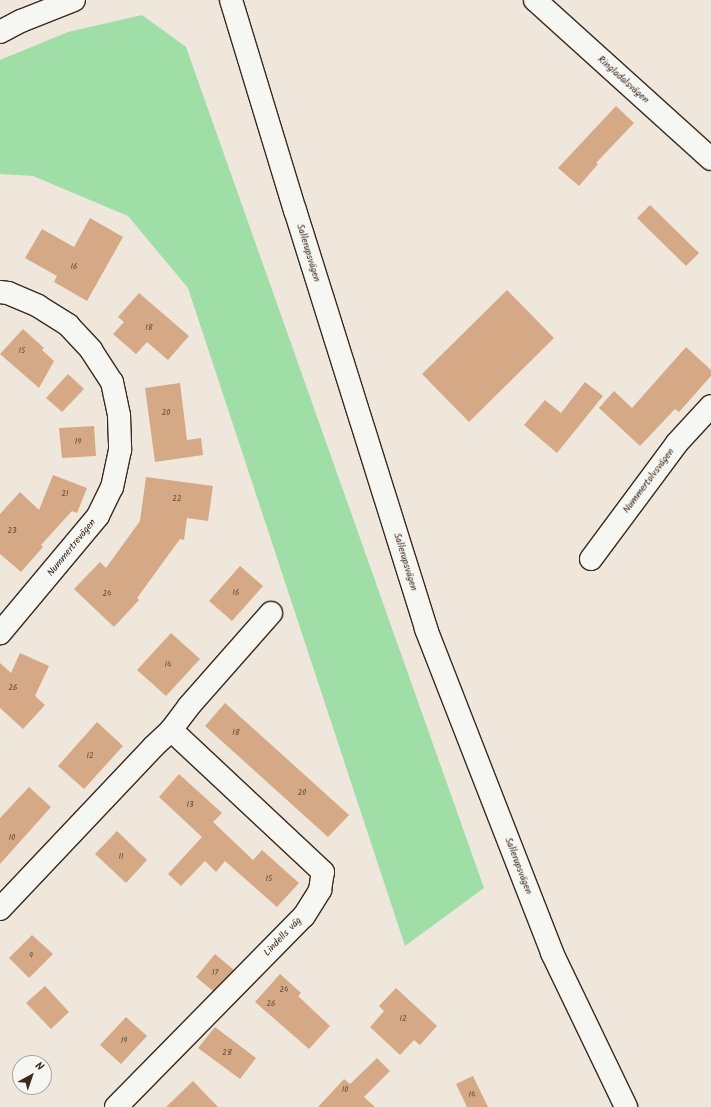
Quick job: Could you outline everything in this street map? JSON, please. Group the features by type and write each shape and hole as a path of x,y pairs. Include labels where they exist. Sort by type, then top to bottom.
{"street":[{"path":"0,32 21,21 74,0"},
{"name":"Sallerupsvägen","path":"231,0 426,629 552,953 626,1107"},
{"name":"Ringladalsvägen","path":"535,0 711,159"},
{"name":"Nummertrevägen","path":"0,292 8,293 38,306 68,325 92,350 112,382 119,416 120,450 112,487 98,516 0,633"},
{"name":"Nummertolvsvägen","path":"591,559 677,443 711,406"},
{"path":"0,909 171,730 271,613"},
{"name":"Lindells väg","path":"116,1107 304,916 320,890 323,872 171,730"}],"green space":[{"path":"142,15 186,47 484,888 405,946 188,288 128,216 33,176 0,174 0,60 68,32"}],"building":[{"path":"616,106 634,123 596,163 598,164 579,186 558,168"},
{"path":"650,205 699,253 686,266 637,218"},
{"path":"90,218 123,237 87,301 54,282 57,276 25,258 42,229 74,247"},
{"path":"507,290 554,338 469,422 422,374"},
{"path":"139,293 189,336 168,360 147,342 136,354 113,334 124,322 118,317"},
{"path":"23,329 44,348 42,350 54,361 39,388 0,354"},
{"path":"686,347 711,370 711,376 679,412 675,409 640,446 599,408 614,391 632,408"},
{"path":"68,374 84,389 62,412 46,398"},
{"path":"585,382 603,396 557,453 524,425 545,400 561,413"},
{"path":"180,383 187,440 201,438 203,455 155,462 145,388"},
{"path":"94,426 96,456 62,458 59,428"},
{"path":"53,475 87,488 77,513 72,511 41,545 43,547 21,572 0,554 0,514 20,492 39,510"},
{"path":"146,477 213,486 208,521 187,518 184,540 180,539 137,598 139,600 114,627 74,589 100,562 106,568 140,521"},
{"path":"240,566 263,586 232,621 209,601"},
{"path":"171,633 200,659 166,696 137,670"},
{"path":"20,653 49,666 35,696 45,705 23,729 0,708 0,663 11,673"},
{"path":"225,703 349,815 328,837 205,726"},
{"path":"97,722 123,746 84,789 58,766"},
{"path":"179,774 222,813 213,822 253,860 262,850 299,883 277,907 225,861 216,872 205,861 181,886 168,874 202,837 159,797"},
{"path":"29,787 51,807 0,864 0,818"},
{"path":"117,831 147,860 126,883 95,854"},
{"path":"32,935 53,954 29,978 9,958"},
{"path":"215,954 234,970 213,991 196,977"},
{"path":"280,974 301,993 298,996 330,1026 309,1049 255,1002"},
{"path":"45,986 69,1012 51,1029 26,1003"},
{"path":"396,988 437,1026 420,1045 414,1040 400,1055 370,1027 384,1011 379,1006"},
{"path":"126,1017 147,1036 121,1064 100,1045"},
{"path":"215,1027 256,1058 240,1079 198,1048"},
{"path":"377,1058 390,1071 364,1097 375,1107 318,1107 344,1079 350,1084"},
{"path":"473,1076 488,1107 467,1107 456,1084"},
{"path":"193,1081 218,1107 166,1107"}]}
